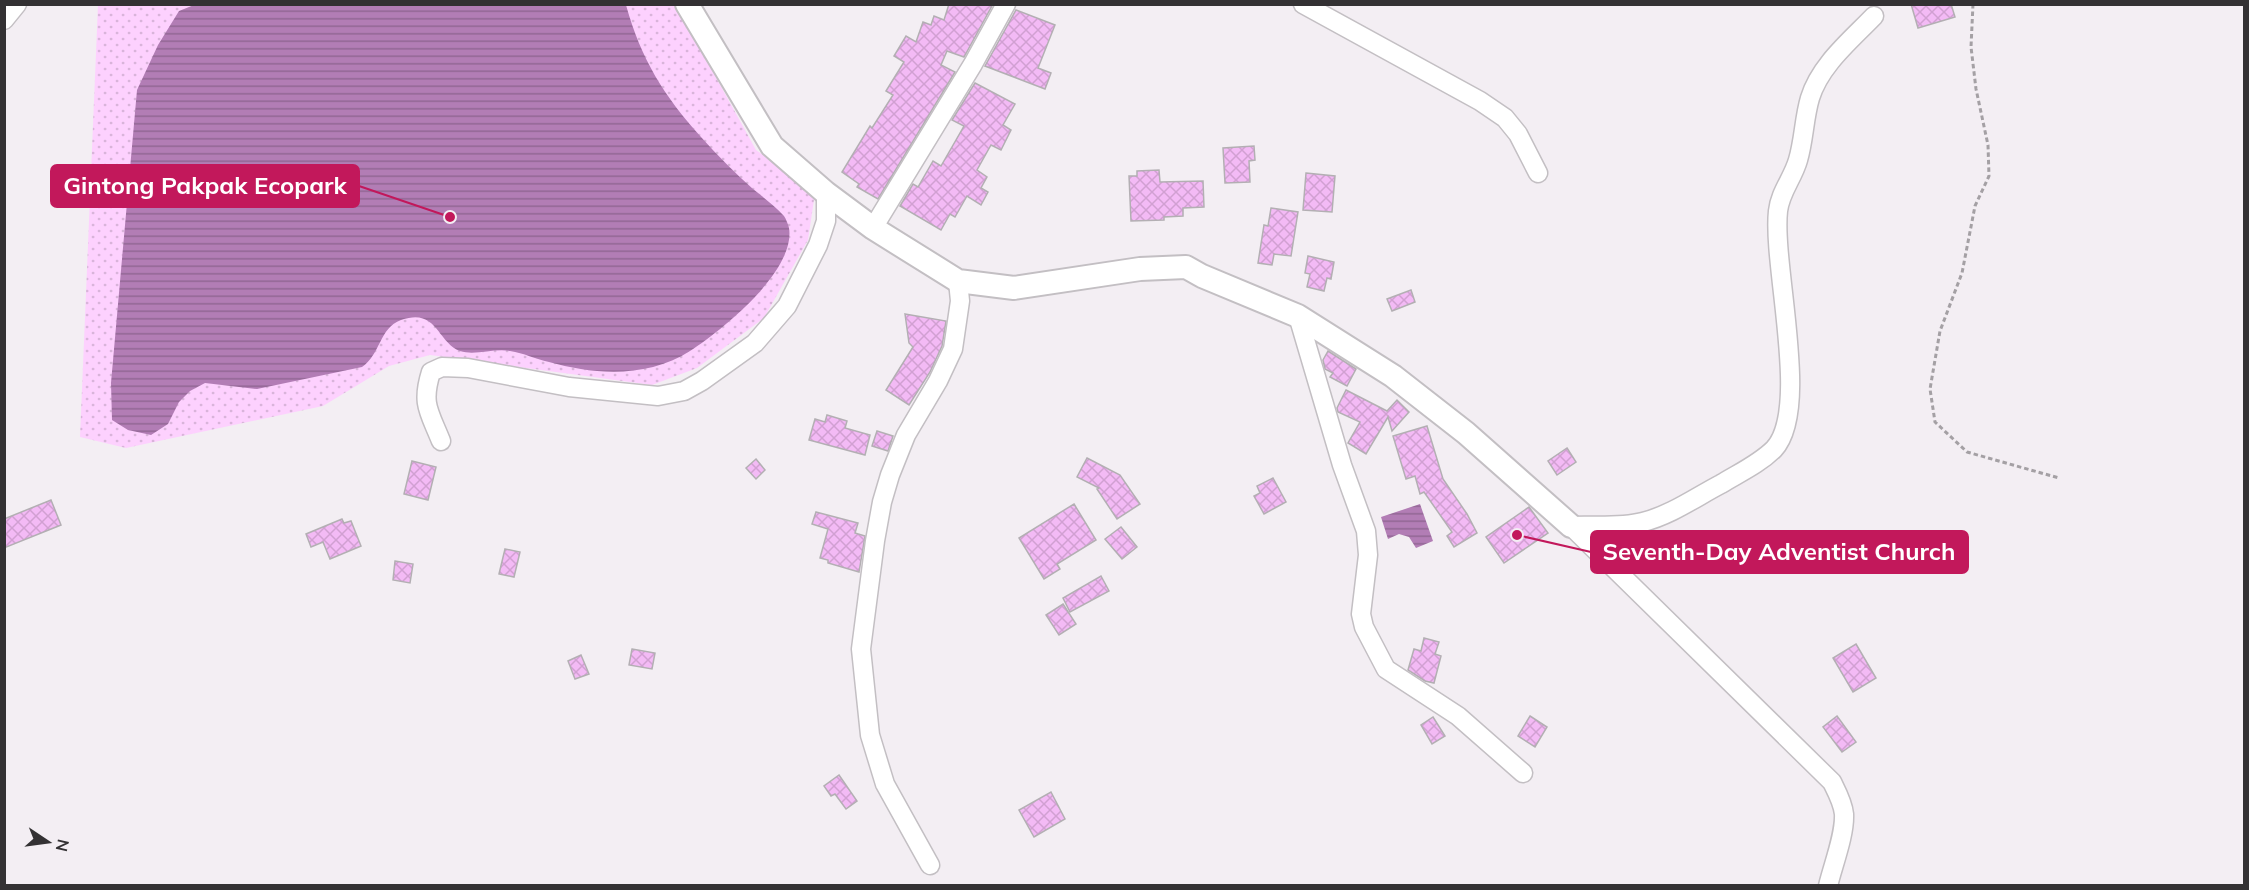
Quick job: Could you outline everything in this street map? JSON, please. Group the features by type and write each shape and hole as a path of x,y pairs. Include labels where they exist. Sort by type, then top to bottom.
{"street":[{"path":"4,20 17,4"},
{"path":"687,4 772,146 826,193 873,228 958,281 1014,288 1140,269 1186,267 1202,276 1298,316 1393,376 1466,433 1571,526 1832,782 1840,798 1844,814 1842,832 1828,885"},
{"path":"873,228 974,64 1006,4"},
{"path":"1303,4 1480,101 1505,118 1518,134 1538,173"},
{"path":"1571,526 1629,524 1659,517 1758,462 1775,448 1783,434 1788,416 1790,381 1778,228 1781,197 1798,160 1810,97 1818,79 1831,61 1874,16"},
{"path":"441,441 426,405 426,390 431,372 442,367 468,368 569,387 658,396 684,391 702,381 755,343 787,306 818,245 826,220 826,193"},
{"path":"930,865 885,784 870,735 861,649 873,552 882,502 906,435 938,381 953,349 960,301 958,281"},
{"path":"1298,316 1342,465 1366,531 1368,555 1361,614 1368,636 1386,669 1458,716 1523,773"}],"path":[{"path":"1973,4 1971,47 1976,88 1988,145 1989,176 1975,206 1962,273 1940,331 1930,389 1935,422 1967,452 2059,478"}],"shaded area":[{"path":"98,5 676,5 756,150 815,193 808,240 764,318 697,368 652,385 430,355 389,366 323,406 126,448 80,437"},
{"path":"194,5 626,5 647,60 676,107 720,157 785,217 789,228 788,245 781,263 769,281 737,315 690,351 657,366 621,372 585,370 510,351 460,351 452,347 429,322 413,317 401,320 388,329 373,355 362,367 257,389 205,383 190,391 179,402 168,424 151,435 128,430 112,420 111,383 137,90 158,45 179,11"},
{"path":"1420,504 1433,541 1416,548 1409,537 1399,534 1388,539 1381,517"}],"building":[{"path":"949,4 993,4 964,57 947,51 941,65 955,72 878,199 857,187 859,184 842,172 870,126 872,128 893,95 886,91 904,62 894,56 906,36 916,42 923,22 931,25 934,16 944,20"},
{"path":"1911,4 1951,4 1955,17 1918,28"},
{"path":"1016,10 1055,25 1038,68 1051,73 1045,89 985,66"},
{"path":"975,83 1015,104 1003,125 1011,130 1001,150 991,145 977,170 987,177 981,188 988,192 981,205 967,196 955,217 950,214 941,230 900,206 913,184 918,187 933,161 941,166 964,126 952,120"},
{"path":"1254,146 1255,160 1249,161 1250,182 1225,183 1223,148"},
{"path":"1159,170 1160,182 1203,181 1204,207 1183,208 1183,216 1164,217 1164,220 1131,221 1129,176 1137,176 1137,171"},
{"path":"1306,173 1335,176 1332,212 1303,210"},
{"path":"1271,208 1298,212 1291,256 1274,254 1272,265 1258,263 1264,225 1268,226"},
{"path":"1308,256 1334,262 1331,279 1327,278 1324,291 1307,287 1310,274 1305,273"},
{"path":"1411,290 1415,302 1392,311 1387,299"},
{"path":"905,314 946,321 942,346 930,372 909,405 886,390 913,347 909,343"},
{"path":"1328,351 1356,369 1347,386 1330,377 1333,373 1325,369 1323,360"},
{"path":"1346,390 1387,411 1397,400 1409,412 1392,431 1388,417 1366,454 1348,443 1360,422 1338,412 1337,408"},
{"path":"827,415 847,421 845,428 870,435 865,455 809,440 815,419 825,422"},
{"path":"1427,426 1443,479 1477,533 1454,547 1447,536 1452,532 1424,492 1420,494 1415,476 1406,479 1393,436"},
{"path":"877,431 893,436 888,451 872,446"},
{"path":"1567,448 1576,462 1557,475 1548,461"},
{"path":"1087,458 1120,475 1140,504 1117,519 1097,489 1099,488 1077,477"},
{"path":"756,459 765,470 756,479 746,468"},
{"path":"412,461 436,467 428,500 404,494"},
{"path":"1273,478 1286,502 1264,514 1254,496 1260,493 1257,486"},
{"path":"51,500 61,525 4,548 4,519"},
{"path":"1074,504 1096,540 1057,564 1060,569 1044,579 1019,538"},
{"path":"1529,507 1548,533 1504,563 1486,537"},
{"path":"816,512 858,523 855,533 865,536 859,572 828,563 828,560 820,558 828,529 812,524"},
{"path":"342,519 344,523 351,521 361,546 330,559 323,542 311,547 306,534"},
{"path":"1121,527 1137,547 1122,559 1105,539"},
{"path":"505,549 520,552 514,577 499,574"},
{"path":"395,561 413,564 410,583 393,580"},
{"path":"1101,576 1109,591 1070,612 1063,598"},
{"path":"1063,604 1076,624 1059,635 1046,615"},
{"path":"1424,638 1439,642 1435,654 1441,656 1434,683 1425,681 1408,670 1414,649 1421,651"},
{"path":"1856,644 1876,678 1853,692 1833,658"},
{"path":"632,649 655,653 652,669 629,665"},
{"path":"581,655 589,674 575,679 568,661"},
{"path":"1530,716 1547,727 1535,747 1518,736"},
{"path":"1837,716 1856,742 1842,752 1823,727"},
{"path":"1433,717 1445,736 1432,744 1421,725"},
{"path":"839,775 857,801 846,809 835,794 831,796 824,786"},
{"path":"1051,792 1065,819 1034,837 1019,810"}],"place":[{"name":"Gintong Pakpak Ecopark","path":"450,217"},
{"name":"Seventh-Day Adventist Church","path":"1517,535"}]}
